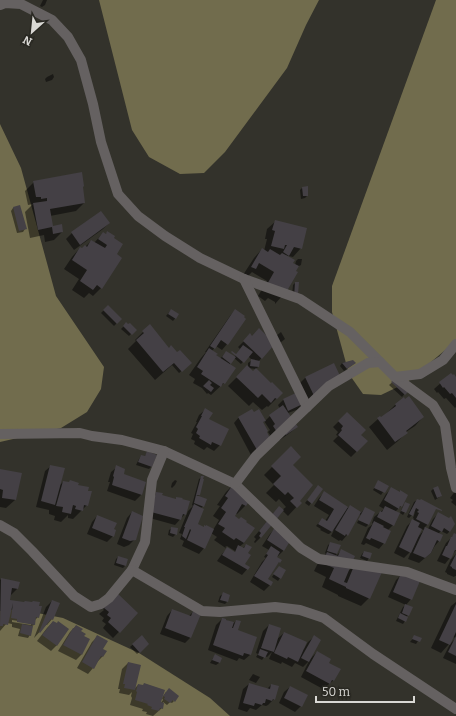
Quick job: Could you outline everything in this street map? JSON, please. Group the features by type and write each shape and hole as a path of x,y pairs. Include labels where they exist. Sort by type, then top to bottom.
{"street":[{"path":"0,5 5,3 22,4 52,20 68,37 81,60 93,104 101,142 118,194 138,216 165,236 200,258 244,278 300,299 350,332 396,377 433,405 446,425 451,468 456,488"},
{"path":"244,278 307,407"},
{"path":"396,377 420,374 442,360 456,344"},
{"path":"235,484 256,456 329,386 368,363 380,362"},
{"path":"0,434 80,433 122,440 164,451 235,484 301,548 319,559 407,572 456,590"},
{"path":"0,525 14,533 74,596 91,607 101,604 109,598 132,570 145,542 152,480 164,451"},
{"path":"132,570 202,611 220,612 274,607 300,610 324,618 373,654 456,709"}],"shaded area":[{"path":"99,0 319,0 287,68 225,152 204,173 180,174 149,157 132,130"},
{"path":"436,0 456,0 456,341 406,383 381,395 363,394 349,374 332,312 332,286"},
{"path":"0,124 21,168 56,296 104,367 101,389 87,412 61,428 0,442"},
{"path":"17,609 63,618 139,653 210,698 230,716 0,716 0,611"}],"building":[{"path":"82,172 85,203 50,209 53,226 62,224 63,232 53,234 52,227 38,230 33,203 47,201 47,198 41,199 41,197 36,197 33,181"},
{"path":"308,186 308,196 303,196 302,187"},
{"path":"20,205 27,229 19,231 13,207"},
{"path":"101,211 110,223 80,245 71,232"},
{"path":"275,220 307,228 302,249 294,247 289,256 283,252 287,245 285,245 284,249 271,246 275,231 272,230"},
{"path":"107,231 123,244 117,254 122,258 102,289 97,285 93,290 80,281 87,270 72,260 80,247 82,248 85,245 87,247 91,240 105,248 107,245 98,239 103,232 106,234"},
{"path":"262,248 268,252 270,249 280,255 282,253 295,260 293,263 299,266 296,271 298,272 284,296 265,288 274,272 259,263 256,269 251,267"},
{"path":"295,282 299,282 298,295 294,298"},
{"path":"108,305 122,319 117,324 103,310"},
{"path":"171,309 179,314 176,319 168,314"},
{"path":"235,309 245,316 244,317 246,319 228,345 221,340 215,349 210,346"},
{"path":"126,322 128,324 130,323 137,330 132,335 123,326"},
{"path":"150,324 169,348 171,345 177,352 180,350 192,363 182,372 174,363 163,372 136,340 144,333 142,331"},
{"path":"259,328 274,345 262,359 243,341 250,333 252,336"},
{"path":"243,345 253,352 244,363 231,352 232,351 236,354"},
{"path":"209,348 218,354 216,355 236,368 225,384 223,383 221,387 201,374 203,371 197,367"},
{"path":"226,351 236,357 231,364 222,357"},
{"path":"251,359 260,361 259,367 250,366"},
{"path":"353,360 356,363 347,369 342,363"},
{"path":"334,363 341,378 317,402 305,377"},
{"path":"247,365 253,371 256,368 283,393 277,399 275,398 271,403 262,394 258,398 236,377"},
{"path":"451,373 456,377 456,398 452,393 450,394 444,387 443,388 439,382"},
{"path":"395,379 409,391 405,395 391,382"},
{"path":"209,380 212,383 210,385 214,388 211,392 203,386"},
{"path":"300,391 305,403 288,411 283,399"},
{"path":"409,396 424,417 406,431 408,433 395,442 377,418 380,416 381,417 396,406 395,404 404,397 405,399"},
{"path":"283,405 298,427 286,435 284,432 279,435 273,426 275,424 269,415"},
{"path":"205,408 213,413 209,419 229,429 221,446 212,442 211,445 199,438 200,436 196,433 198,429 196,427"},
{"path":"252,409 254,412 259,409 266,421 263,422 272,442 257,450 238,417"},
{"path":"347,412 366,430 361,435 368,441 357,452 338,435 343,426 338,421"},
{"path":"291,446 301,457 293,465 313,485 300,501 302,503 297,508 290,501 294,498 288,492 285,495 273,484 281,476 271,466"},
{"path":"147,451 157,455 152,467 138,462 141,455 145,456"},
{"path":"50,465 65,468 55,505 41,501"},
{"path":"116,465 125,469 124,474 146,482 142,495 112,485"},
{"path":"0,469 22,473 16,500 2,498 3,490 0,489"},
{"path":"201,476 204,476 204,479 200,495 196,495"},
{"path":"70,480 79,483 78,485 89,487 88,491 92,491 88,506 84,505 83,511 75,509 76,506 73,505 71,514 62,512 63,507 56,506 63,481 69,482"},
{"path":"378,480 389,486 385,493 374,488"},
{"path":"234,483 252,497 246,506 242,504 235,516 239,519 241,517 255,528 244,543 236,538 234,540 222,532 225,528 218,524 226,512 221,508 228,498 225,496"},
{"path":"318,485 323,489 312,504 307,500"},
{"path":"438,486 442,496 437,498 433,488"},
{"path":"391,487 408,495 402,507 400,506 399,509 384,500"},
{"path":"324,491 348,507 332,532 318,524 322,518 327,521 334,509 319,500"},
{"path":"156,492 163,493 162,495 176,499 176,497 190,501 186,515 183,514 181,520 151,512"},
{"path":"196,495 207,499 204,507 194,503"},
{"path":"417,499 421,499 442,510 436,509 428,525 416,519 419,513 417,512 419,510 416,508 413,516 409,514"},
{"path":"405,502 410,504 406,513 401,511"},
{"path":"194,504 204,509 198,524 204,527 204,525 206,525 214,529 205,549 187,540 191,530 190,529 186,539 182,536 184,527"},
{"path":"350,505 361,512 348,536 346,534 345,536 335,530"},
{"path":"279,506 284,510 261,538 259,536 261,533 259,531"},
{"path":"385,506 400,513 394,526 377,517"},
{"path":"365,507 375,512 369,525 358,520"},
{"path":"132,511 143,516 136,540 130,541 122,538"},
{"path":"438,512 449,518 451,516 455,524 450,532 444,528 442,532 431,526"},
{"path":"97,515 117,523 114,529 116,530 114,537 92,528"},
{"path":"412,519 420,523 418,527 422,529 411,553 399,547"},
{"path":"374,521 391,531 385,544 371,538 370,540 366,538"},
{"path":"171,527 178,528 177,535 170,533"},
{"path":"275,527 292,538 284,551 267,540"},
{"path":"425,527 443,535 440,542 437,540 431,553 425,558 413,553"},
{"path":"454,533 456,534 456,550 451,559 442,555"},
{"path":"330,542 341,545 337,554 327,551"},
{"path":"246,544 252,547 248,553 251,555 245,564 250,567 248,570 222,555 227,547 235,552 238,545 244,548"},
{"path":"271,546 280,552 277,557 282,560 280,563 279,562 268,579 273,582 271,586 254,576 268,555 266,554"},
{"path":"341,549 355,556 344,582 347,583 356,561 382,572 370,599 329,579 334,568 322,563 327,552 338,556"},
{"path":"364,551 372,553 370,559 362,556"},
{"path":"456,554 456,570 450,566"},
{"path":"118,556 128,559 126,566 116,563"},
{"path":"279,566 286,570 281,579 273,574"},
{"path":"401,573 420,581 412,600 393,592"},
{"path":"1,578 20,582 18,589 12,588 10,600 40,602 39,606 42,606 39,618 36,617 35,625 17,622 17,619 11,618 13,603 8,625 3,624 3,626 0,626"},
{"path":"116,592 138,613 120,633 108,622 111,618 107,615 109,612 104,608"},
{"path":"223,592 230,595 228,602 220,600"},
{"path":"52,600 60,603 53,620 51,619 40,633 39,632"},
{"path":"405,604 413,607 409,616 402,613"},
{"path":"456,604 456,632 450,645 439,640"},
{"path":"172,609 191,616 193,611 201,614 191,638 165,628"},
{"path":"400,613 408,617 406,622 398,618"},
{"path":"222,618 234,622 232,628 236,620 241,621 238,630 257,637 251,655 244,653 243,656 213,645"},
{"path":"53,621 57,623 58,621 69,629 57,646 42,635"},
{"path":"22,624 33,626 31,636 20,633"},
{"path":"269,624 281,628 274,652 261,648"},
{"path":"76,625 83,629 81,631 86,634 84,636 90,639 82,655 63,645"},
{"path":"284,632 307,642 298,662 274,653"},
{"path":"97,635 108,641 103,649 107,651 103,657 101,656 94,669 82,662"},
{"path":"142,635 149,644 140,653 132,644"},
{"path":"314,635 321,640 309,662 301,658"},
{"path":"414,635 422,638 420,642 412,639"},
{"path":"456,636 456,656 448,652"},
{"path":"260,649 268,652 265,658 258,655"},
{"path":"317,651 331,659 329,663 341,669 334,681 332,680 330,684 306,671"},
{"path":"215,654 222,658 220,663 212,660"},
{"path":"128,662 141,665 135,690 124,688 125,684 123,684"},
{"path":"144,683 165,690 161,702 164,703 163,709 160,708 159,711 151,709 152,707 147,705 148,704 135,700 138,684 143,685"},
{"path":"249,683 270,689 271,684 279,686 275,700 273,699 272,701 266,699 265,703 262,705 255,703 254,706 243,703"},
{"path":"290,686 308,695 302,707 284,698"},
{"path":"169,688 179,696 175,702 173,700 170,703 164,699 165,697 163,696"}]}
